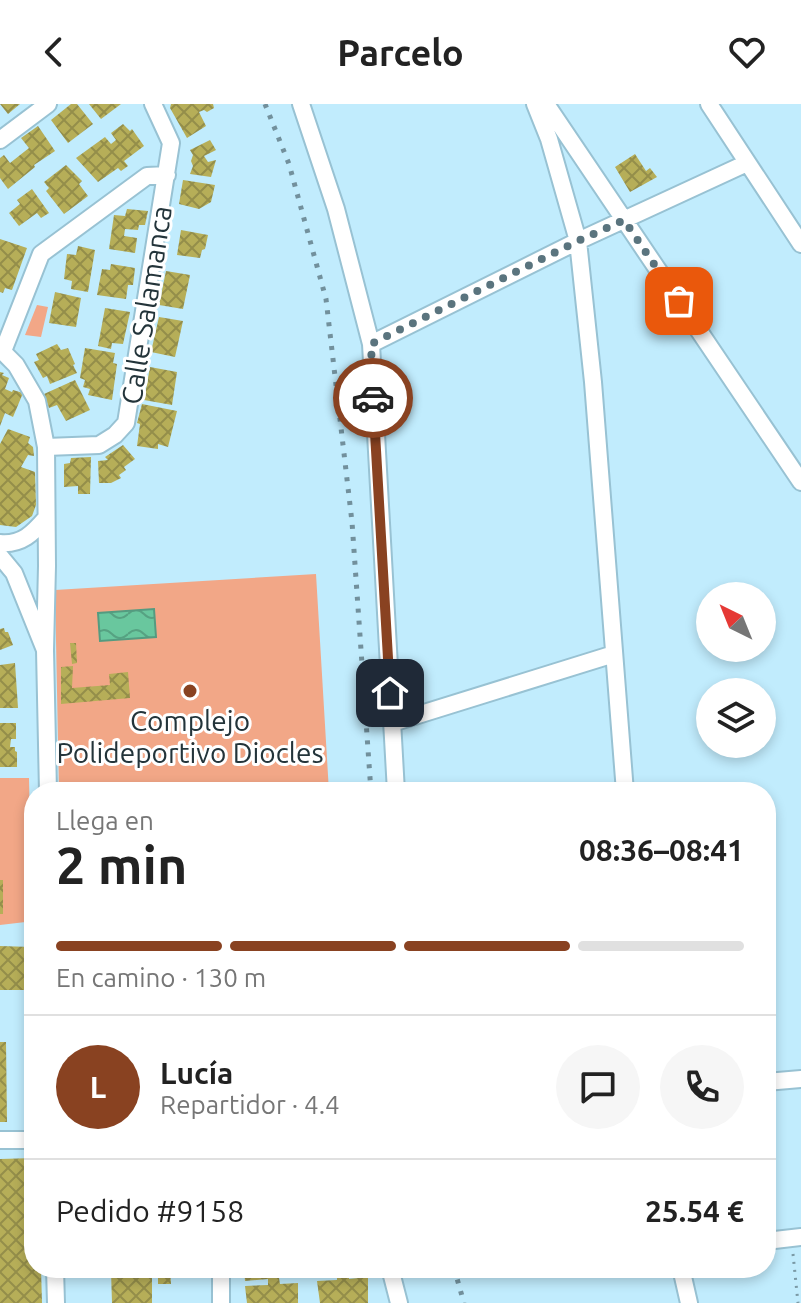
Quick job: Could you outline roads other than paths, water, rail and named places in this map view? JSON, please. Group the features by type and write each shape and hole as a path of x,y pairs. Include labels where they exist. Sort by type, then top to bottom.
{"street":[{"path":"0,140 46,104"},
{"name":"Calle Salamanca","path":"46,447 99,445 126,423 171,143 153,104"},
{"path":"301,104 336,209 371,344 395,782"},
{"path":"535,104 578,241 593,382 624,782"},
{"path":"546,104 801,482"},
{"path":"709,104 801,244"},
{"path":"371,344 578,241 747,163"},
{"path":"48,782 46,447 37,401 16,365 2,350 41,254 147,176 167,175"},
{"path":"0,543 13,543 29,537 46,518"},
{"path":"0,556 14,573 45,650"},
{"path":"392,723 614,654"},
{"path":"776,1081 801,1079"},
{"path":"0,1140 24,1140"},
{"path":"776,1240 796,1237"},
{"path":"55,1278 56,1303"},
{"path":"221,1278 221,1303"},
{"path":"393,1278 399,1303"},
{"path":"683,1278 689,1303"}],"water":[{"path":"154,609 156,637 100,641 98,613"}],"railway":[{"path":"265,104 289,164 326,299 352,522 370,782"},
{"path":"457,1278 464,1303"}],"place":[{"name":"Complejo Polideportivo Diocles","path":"190,691"}]}
